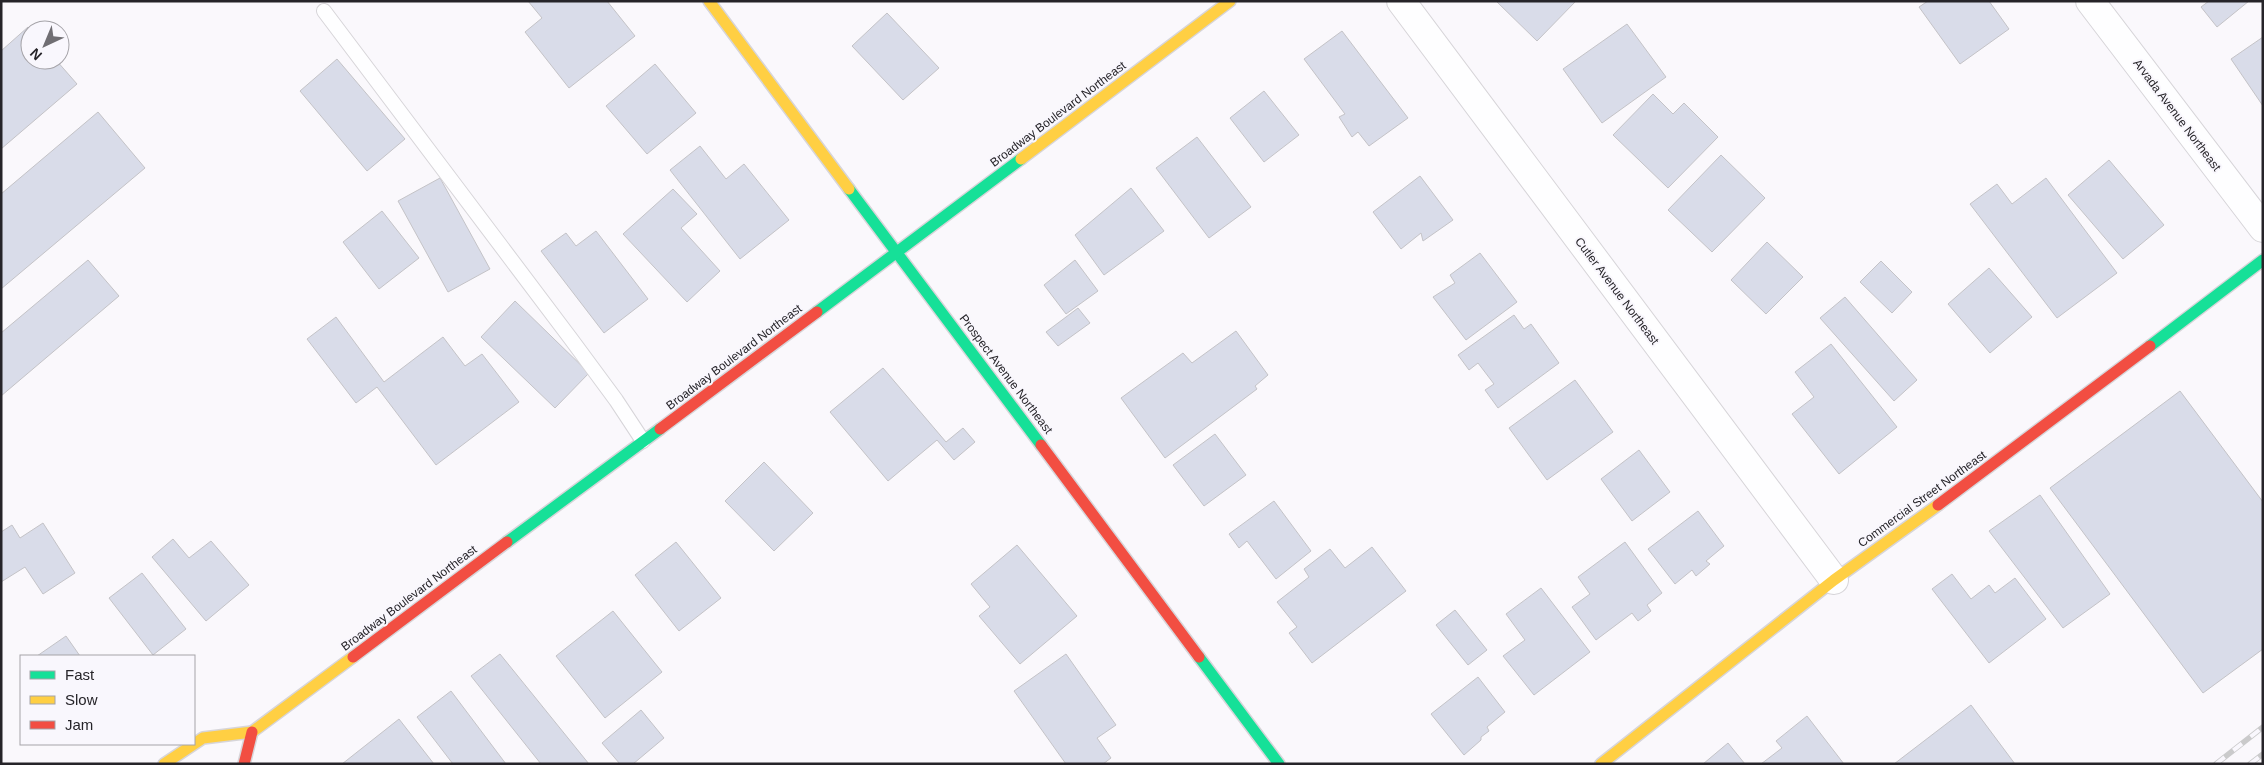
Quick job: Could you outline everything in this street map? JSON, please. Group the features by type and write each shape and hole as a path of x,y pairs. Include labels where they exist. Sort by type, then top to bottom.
{"street":[{"name":"Prospect Avenue Northeast","path":"709,1 1279,764"},
{"name":"Broadway Boulevard Northeast","path":"195,743 203,738 252,732 898,252 1230,1"},
{"name":"Cutler Avenue Northeast","path":"1401,1 1834,580"},
{"name":"Arvada Avenue Northeast","path":"2090,1 2263,228"},
{"name":"Commercial Street Northeast","path":"1601,764 1834,580 1976,477 2261,264"},
{"path":"244,764 252,732"},
{"name":"Broadway Boulevard Northeast","path":"164,764 192,745"}],"lane":[{"path":"324,11 571,339 616,400 643,441"}],"building":[{"path":"528,1 607,1 635,36 569,88 525,32 542,18"},
{"path":"1496,1 1576,1 1537,41"},
{"path":"1928,1 1989,1 2009,29 1960,64 1919,7"},
{"path":"2209,1 2249,1 2217,27 2201,7"},
{"path":"887,13 939,68 903,100 852,46"},
{"path":"1627,24 1666,77 1602,123 1563,69"},
{"path":"1342,31 1408,118 1369,146 1358,132 1352,137 1339,117 1345,114 1304,59"},
{"path":"20,34 20,70 65,70 77,84 1,149 1,51"},
{"path":"2263,37 2263,106 2231,59"},
{"path":"337,59 405,139 367,171 300,91"},
{"path":"655,64 696,113 647,154 606,106"},
{"path":"1264,91 1299,135 1264,162 1230,118"},
{"path":"1653,94 1673,114 1684,103 1718,137 1668,188 1613,135"},
{"path":"98,112 145,168 1,289 1,194"},
{"path":"1197,137 1251,207 1209,238 1156,168"},
{"path":"700,146 726,179 744,164 789,220 740,259 670,170"},
{"path":"1721,155 1765,198 1712,252 1668,210"},
{"path":"2109,160 2164,225 2123,259 2068,195"},
{"path":"1420,176 1453,220 1423,241 1421,233 1401,249 1373,212"},
{"path":"440,178 490,269 448,292 398,201"},
{"path":"2046,178 2117,273 2057,318 1970,204 1997,184 2012,204"},
{"path":"1131,188 1164,231 1104,275 1075,235"},
{"path":"673,189 697,214 681,228 720,271 687,302 623,234"},
{"path":"382,211 419,258 379,289 343,242"},
{"path":"596,231 648,299 604,333 541,251 566,233 576,246"},
{"path":"1767,242 1803,277 1766,314 1731,280"},
{"path":"1480,253 1517,302 1466,340 1433,297 1455,283 1450,275"},
{"path":"88,260 119,296 1,396 1,333"},
{"path":"1075,260 1098,291 1066,314 1044,285"},
{"path":"1881,261 1912,292 1892,313 1860,282"},
{"path":"1989,268 2032,317 1990,353 1948,304"},
{"path":"1845,297 1917,380 1894,401 1820,318"},
{"path":"515,301 589,373 555,408 481,337"},
{"path":"1078,308 1090,323 1058,346 1046,332"},
{"path":"1514,315 1524,329 1531,324 1559,363 1498,408 1485,390 1494,384 1478,363 1469,370 1458,355"},
{"path":"336,317 384,382 443,337 465,366 482,354 519,402 436,465 377,387 356,403 307,339"},
{"path":"1236,331 1268,375 1255,386 1257,389 1165,458 1121,398 1183,353 1192,363"},
{"path":"1831,344 1897,427 1839,474 1792,414 1814,397 1795,372"},
{"path":"883,368 946,442 963,428 975,442 954,460 937,440 888,481 830,412"},
{"path":"1575,380 1613,432 1547,480 1509,428"},
{"path":"2180,391 2263,502 2263,649 2203,693 2050,488"},
{"path":"1215,434 1246,475 1204,506 1173,465"},
{"path":"1639,450 1670,492 1632,521 1601,479"},
{"path":"764,462 813,513 774,551 725,501"},
{"path":"2040,495 2110,594 2063,628 1989,531"},
{"path":"1274,501 1311,551 1276,579 1247,541 1239,548 1229,534"},
{"path":"1698,511 1724,546 1706,561 1710,564 1696,576 1692,570 1675,584 1648,549"},
{"path":"43,523 75,573 43,594 25,567 1,582 1,532 12,525 20,538"},
{"path":"173,539 189,558 211,541 249,585 206,621 152,557"},
{"path":"676,542 721,598 679,631 635,575"},
{"path":"1625,542 1662,593 1647,605 1651,611 1638,621 1632,613 1596,640 1572,607 1590,594 1578,577"},
{"path":"1017,545 1077,616 1020,664 979,616 990,607 971,584"},
{"path":"1372,547 1406,591 1312,663 1289,633 1297,627 1277,602 1309,577 1304,569 1330,549 1345,568"},
{"path":"142,573 186,629 153,655 109,598"},
{"path":"1952,574 1971,599 1989,585 1995,593 2015,578 2046,619 1989,663 1932,589"},
{"path":"1541,588 1590,652 1534,695 1503,656 1525,640 1506,614"},
{"path":"1455,610 1487,650 1468,665 1436,625"},
{"path":"613,611 662,672 605,718 556,656"},
{"path":"66,636 79,655 38,655"},
{"path":"500,654 589,764 541,764 471,676"},
{"path":"1066,654 1116,725 1097,738 1111,758 1103,764 1066,764 1014,691"},
{"path":"1478,677 1505,712 1487,727 1489,731 1464,755 1431,714"},
{"path":"451,691 506,764 453,764 417,717"},
{"path":"1971,705 2015,764 1894,764"},
{"path":"641,710 664,738 633,764 620,764 602,743"},
{"path":"1807,716 1844,764 1761,764 1782,748 1776,741"},
{"path":"399,719 434,764 342,764"},
{"path":"1728,743 1745,764 1703,764"}],"railway":[{"path":"2216,764 2263,727"},
{"path":"2250,764 2263,754"}],"traffic: fast":[{"path":"817,312 1021,159"},
{"path":"849,189 1041,445"},
{"path":"2150,346 2263,260"},
{"path":"507,542 660,429"},
{"path":"1199,657 1279,764"}],"traffic: slow":[{"path":"709,1 849,189"},
{"path":"1021,159 1230,1"},
{"path":"1601,764 1834,580 1938,505"},
{"path":"195,743 203,738 252,732 353,657"},
{"path":"164,764 192,745"}],"traffic: jam":[{"path":"660,429 817,312"},
{"path":"1938,505 2150,346"},
{"path":"1041,445 1199,657"},
{"path":"353,657 507,542"},
{"path":"244,764 252,732"}]}
